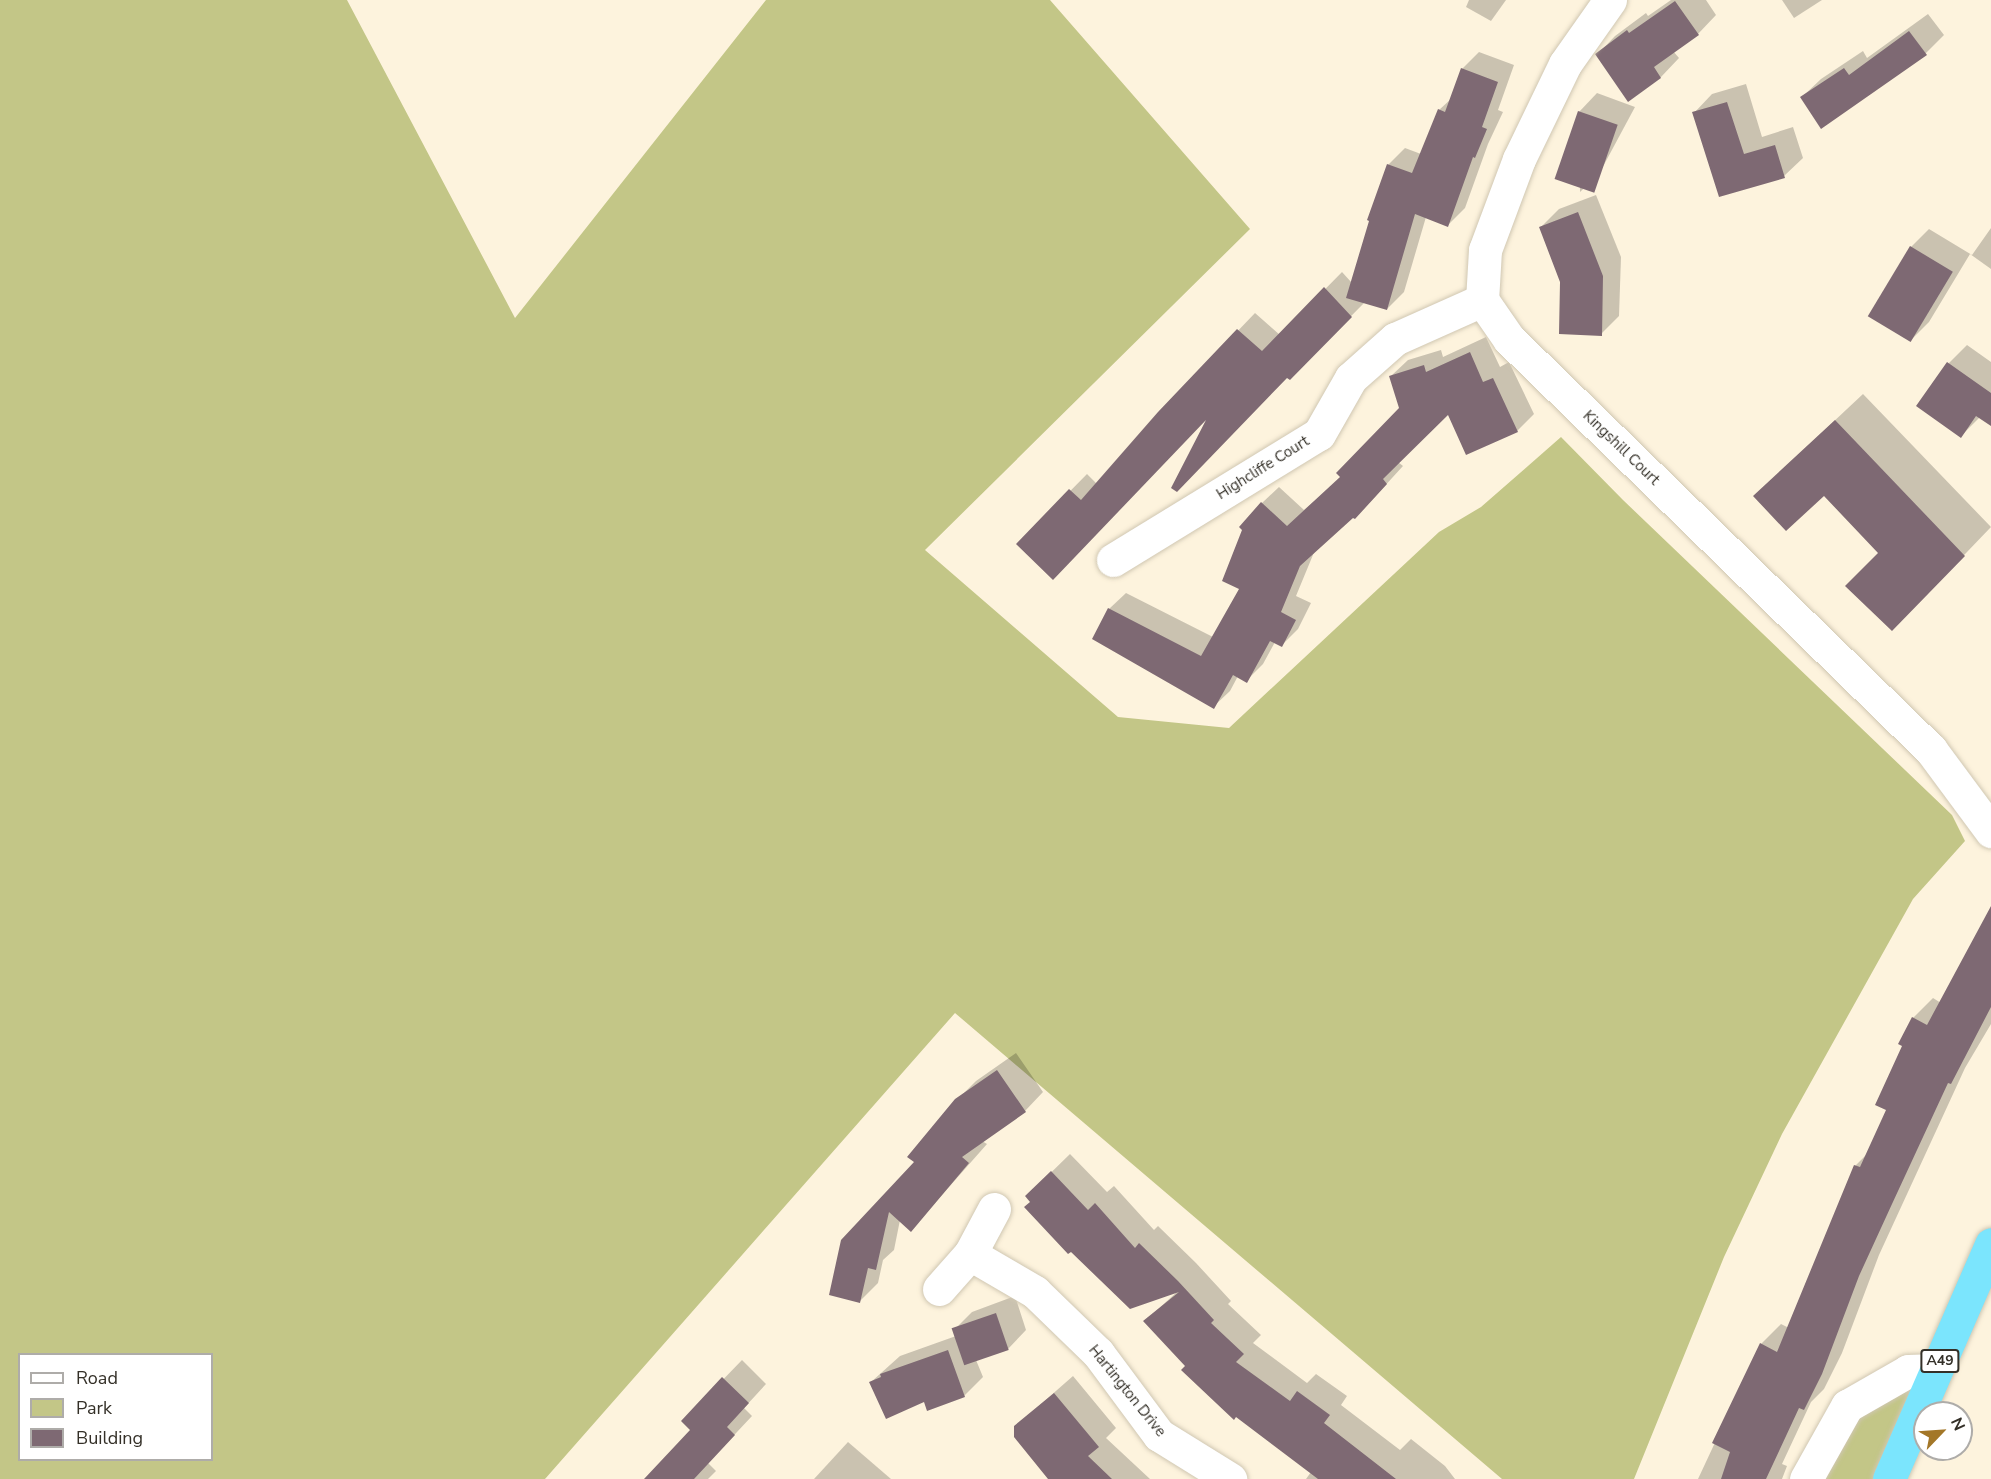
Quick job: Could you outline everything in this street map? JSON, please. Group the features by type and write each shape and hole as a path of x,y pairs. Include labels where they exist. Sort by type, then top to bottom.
{"highway":[{"name":"A49","path":"1889,1479 1991,1244"}],"street":[{"path":"1482,300 1485,250 1519,159 1565,64 1610,0"},
{"name":"Highcliffe Court","path":"1113,560 1319,434 1351,378 1395,339 1482,300"},
{"name":"Kingshill Court","path":"1482,300 1509,339 1931,750 1991,831"},
{"path":"939,1288 970,1254 994,1209"},
{"name":"Hartington Drive","path":"970,1254 1035,1292 1098,1353 1159,1436 1230,1479"},
{"path":"1806,1479 1846,1406 1908,1371 1936,1370"}],"green space":[{"path":"0,0 347,0 515,318 766,0 1050,0 1250,229 925,550 1118,717 1229,728 1439,532 1481,507 1561,437 1623,500 1952,815 1965,841 1913,899 1782,1134 1724,1257 1634,1479 1502,1479 955,1013 545,1479 0,1479"},
{"path":"1936,1370 1923,1401 1913,1401 1913,1423 1889,1479 1806,1479 1847,1406"}],"building":[{"path":"1675,1 1699,35 1654,67 1661,78 1628,102 1595,54 1627,30 1629,33"},
{"path":"1909,31 1927,55 1821,129 1800,97 1844,68 1849,75"},
{"path":"1461,68 1498,82 1482,127 1487,129 1475,158 1473,157 1448,227 1415,214 1387,310 1346,298 1369,221 1367,220 1387,164 1412,173 1438,109 1445,112"},
{"path":"1727,102 1744,154 1775,145 1785,178 1719,197 1692,112"},
{"path":"1578,111 1618,125 1594,193 1555,179"},
{"path":"1578,212 1603,276 1602,336 1559,334 1560,282 1539,227"},
{"path":"1910,246 1953,272 1911,342 1868,316"},
{"path":"1324,287 1352,317 1290,380 1287,378 1177,492 1171,488 1206,420 1053,580 1016,544 1069,489 1081,500 1158,412 1237,329 1262,351"},
{"path":"1470,352 1483,382 1493,378 1518,432 1466,455 1448,415 1383,479 1387,484 1355,519 1353,518 1300,566 1281,612 1296,620 1282,647 1270,641 1247,683 1233,675 1214,709 1092,639 1108,608 1201,656 1239,589 1222,581 1242,530 1239,527 1261,502 1287,526 1340,477 1336,473 1399,408 1389,376 1424,365 1426,372"},
{"path":"1947,362 1991,393 1991,426 1976,416 1961,438 1916,406"},
{"path":"1835,420 1965,556 1892,631 1845,586 1878,553 1824,496 1786,531 1753,496"},
{"path":"1991,906 1991,1007 1951,1084 1948,1083 1892,1204 1859,1276 1822,1374 1804,1410 1799,1408 1766,1479 1721,1479 1730,1452 1712,1443 1760,1343 1777,1352 1854,1165 1860,1167 1886,1110 1875,1105 1902,1046 1898,1044 1912,1017 1927,1025"},
{"path":"997,1070 1026,1112 962,1157 969,1163 911,1232 889,1212 876,1270 868,1268 860,1303 829,1295 841,1240 914,1162 907,1157 955,1099"},
{"path":"1051,1171 1088,1210 1095,1203 1135,1248 1139,1243 1178,1281 1214,1320 1211,1323 1244,1354 1236,1362 1290,1401 1297,1391 1330,1415 1324,1423 1396,1479 1318,1479 1236,1417 1234,1420 1181,1370 1185,1366 1143,1321 1179,1292 1130,1309 1071,1252 1068,1254 1024,1207 1030,1202 1025,1196"},
{"path":"996,1313 1009,1350 964,1365 952,1328"},
{"path":"948,1350 965,1397 927,1411 924,1402 886,1419 869,1382 881,1377 880,1374"},
{"path":"722,1377 749,1403 727,1427 735,1435 694,1479 644,1479 690,1430 681,1421"},
{"path":"1054,1393 1099,1447 1088,1456 1112,1479 1048,1479 1014,1437 1014,1426"}]}
